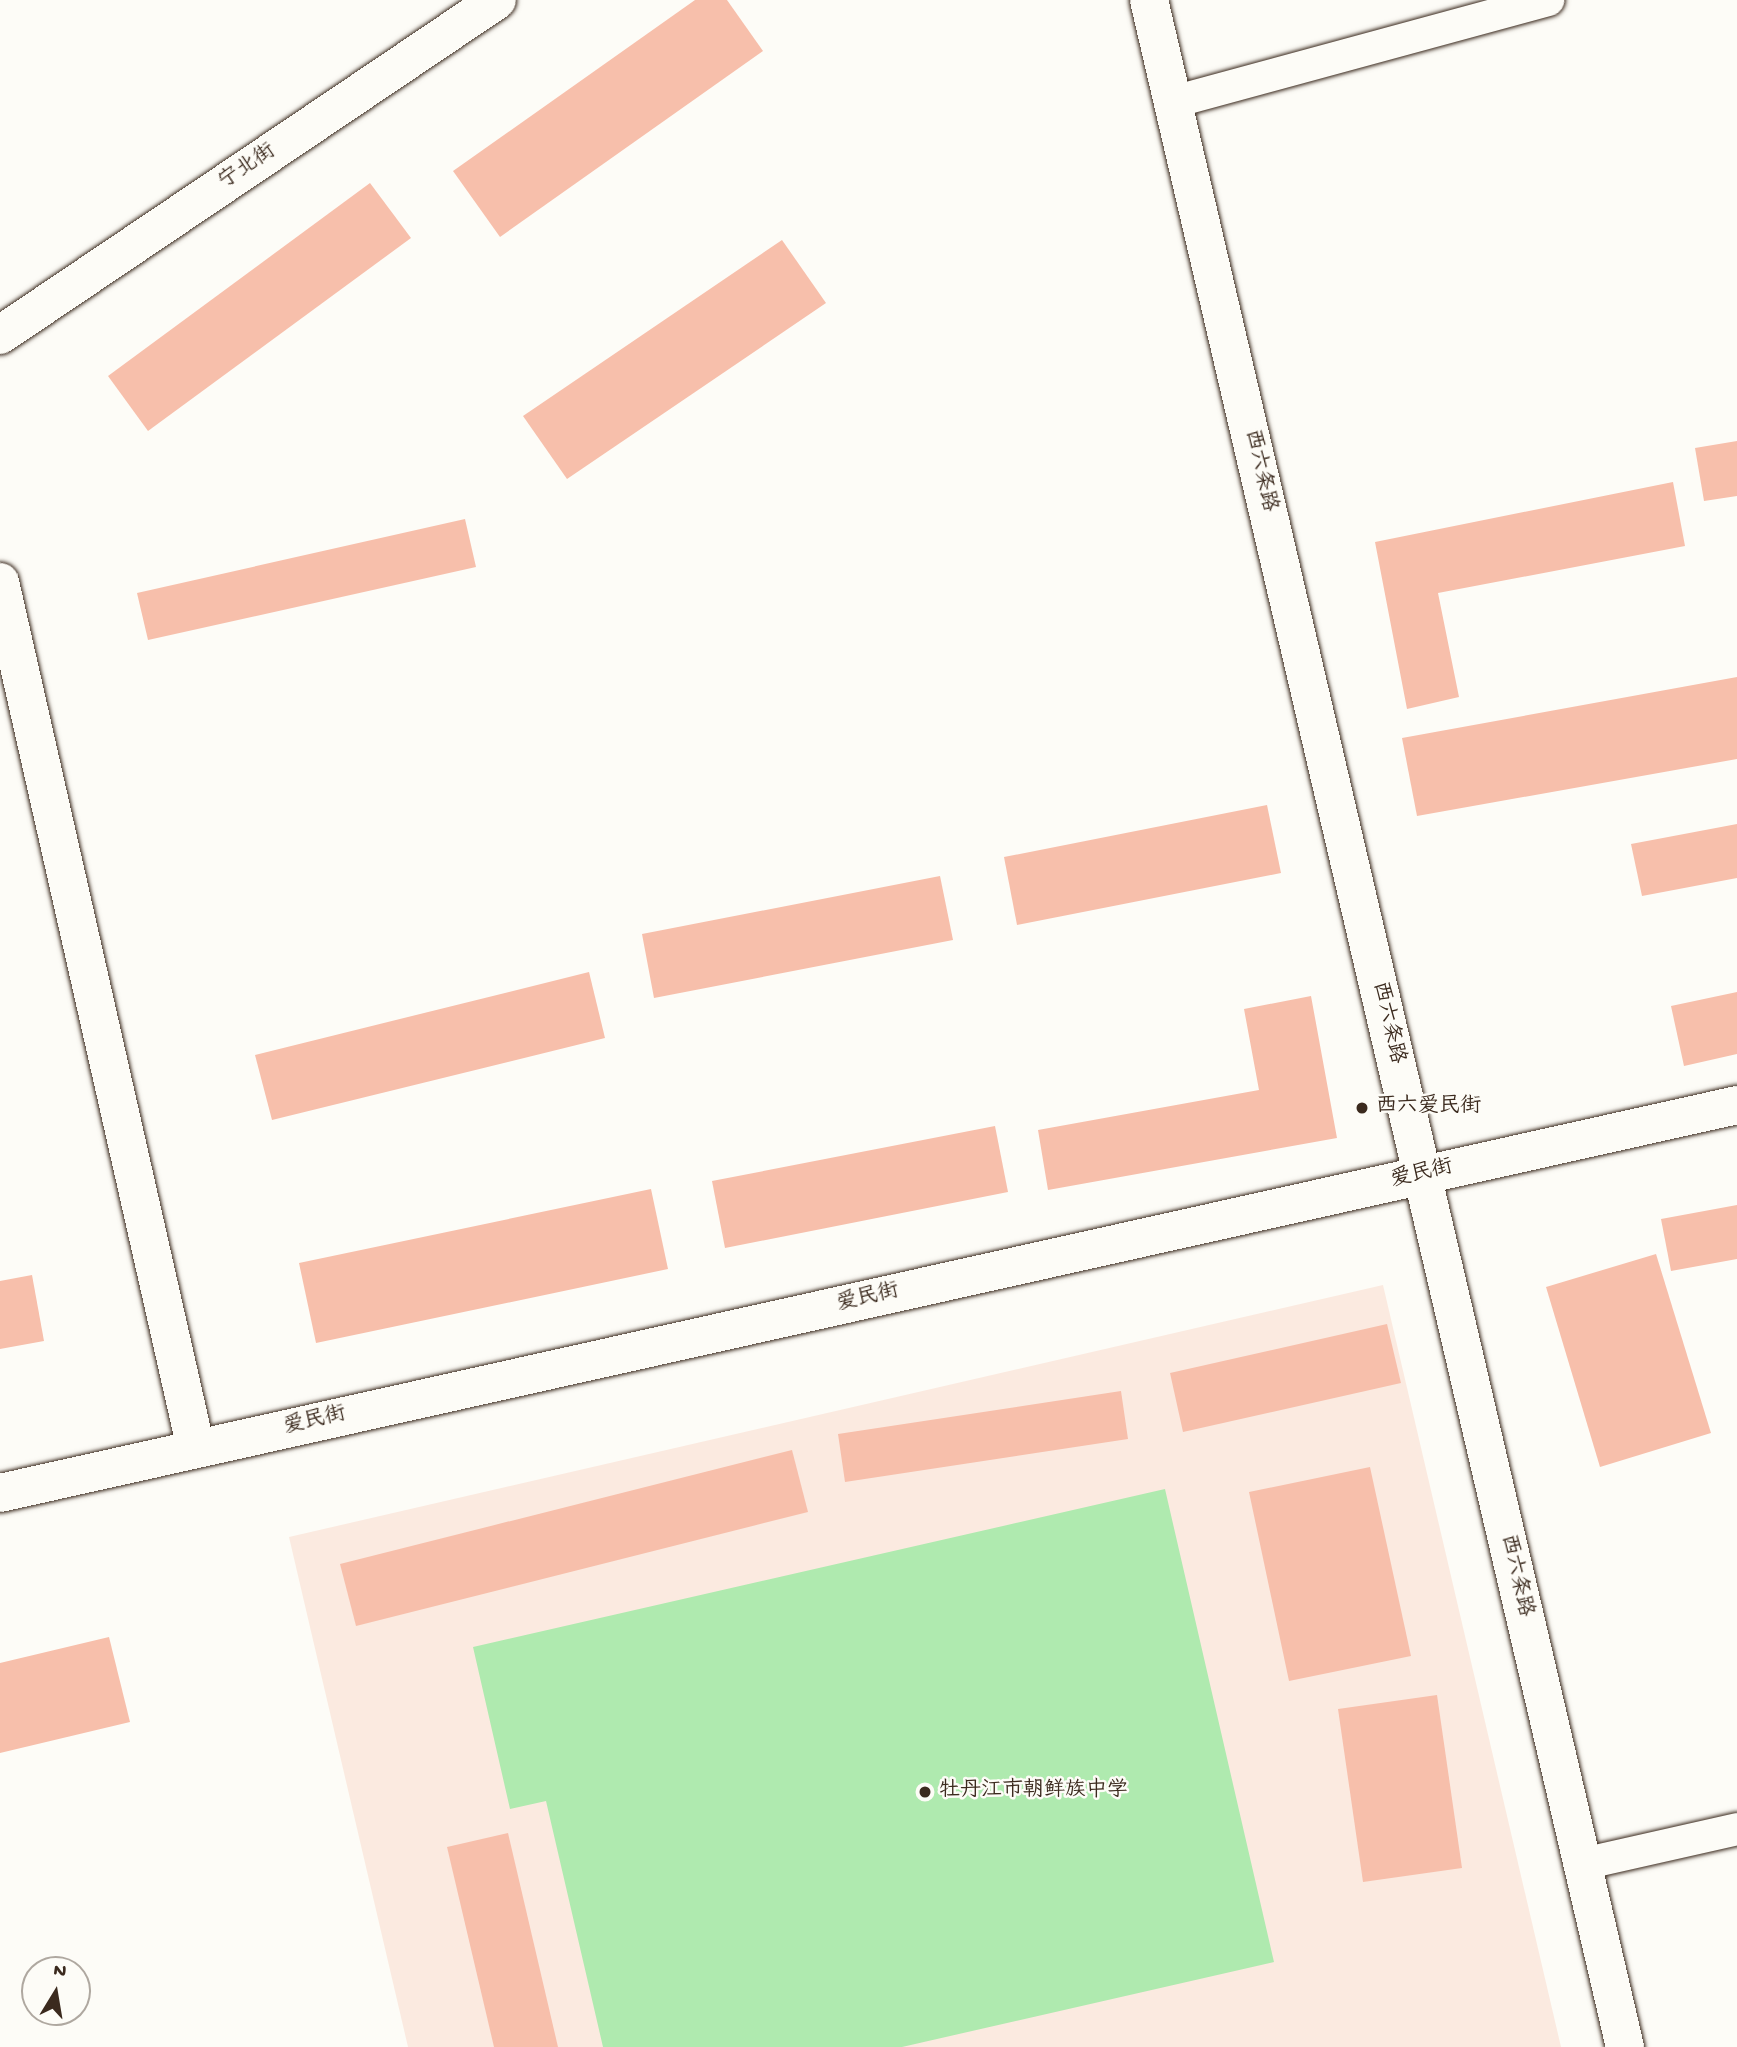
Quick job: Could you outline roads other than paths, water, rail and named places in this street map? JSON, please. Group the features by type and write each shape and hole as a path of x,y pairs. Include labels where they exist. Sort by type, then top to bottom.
{"street":[{"name":"宁北街","path":"0,335 497,0"},
{"name":"西六条路","path":"1150,0 1625,2047"},
{"path":"1173,102 1548,0"},
{"path":"0,582 195,1449"},
{"name":"爱民街","path":"0,1493 1737,1105"},
{"path":"1582,1864 1737,1829"}],"place":[{"name":"西六爱民街","path":"1362,1108"},
{"name":"牡丹江市朝鲜族中学","path":"925,1792"}]}
